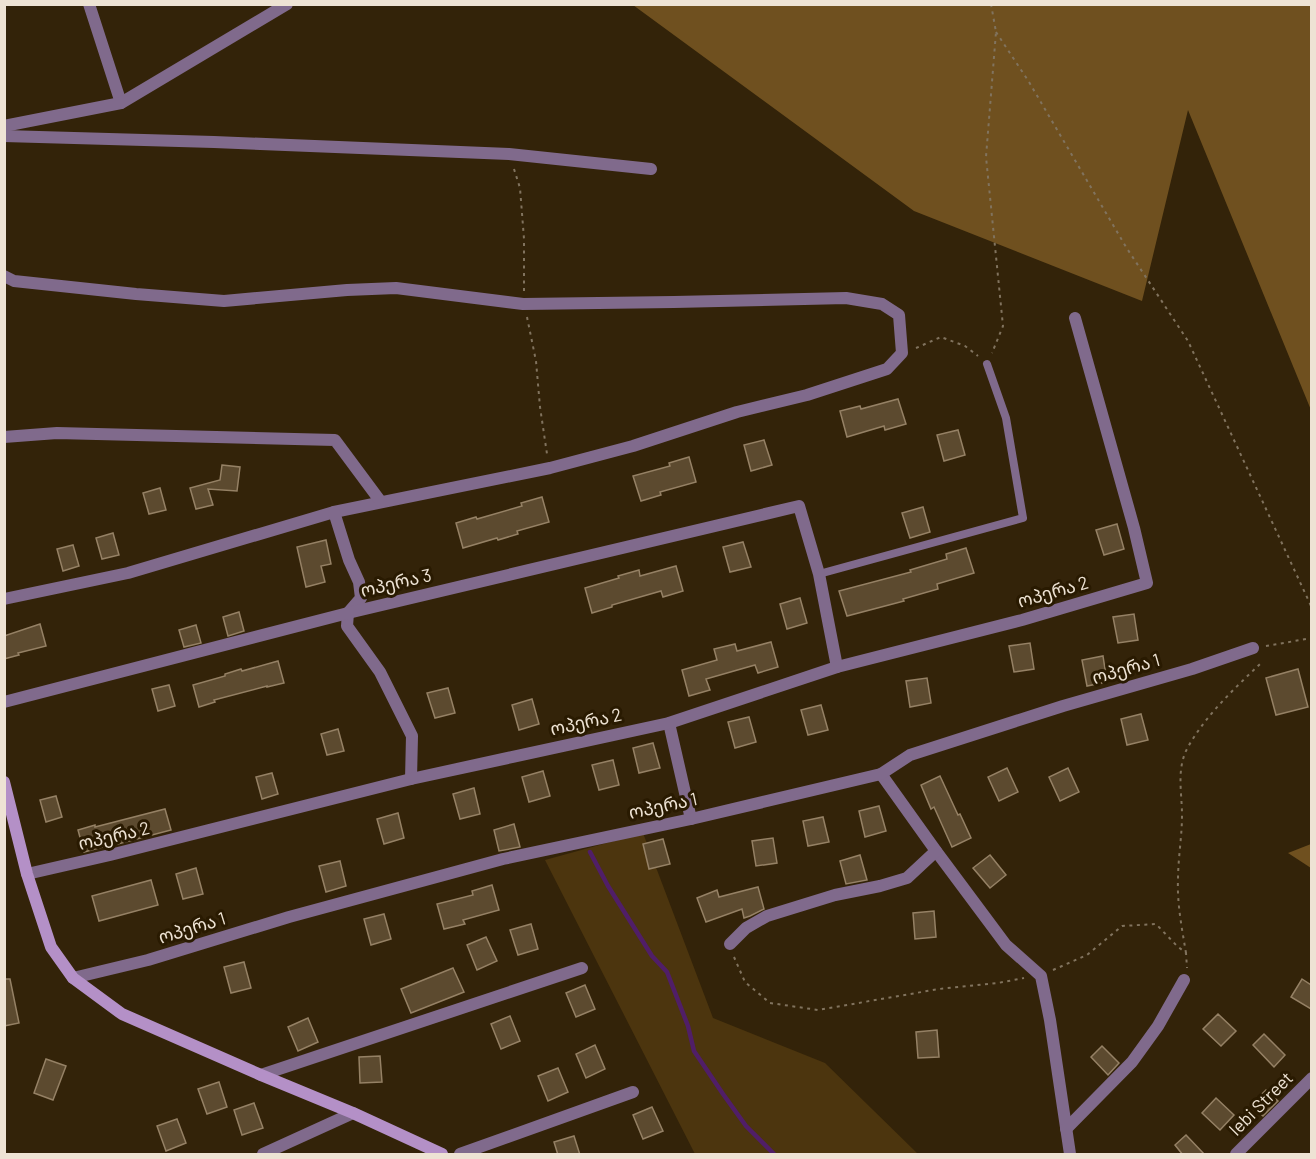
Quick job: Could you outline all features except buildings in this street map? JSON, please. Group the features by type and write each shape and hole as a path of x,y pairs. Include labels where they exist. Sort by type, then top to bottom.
{"street":[{"path":"88,4 121,103"},
{"path":"4,126 121,103 287,4"},
{"path":"4,136 509,154 651,169"},
{"path":"4,276 14,281 224,301 396,288 523,304 846,298 882,304 899,315 902,353 887,369 807,395 737,412 633,446 550,468 334,512 128,573 4,599"},
{"name":"ოპერა 2","path":"27,874 411,779 669,723 837,668 1022,620 1147,584 1134,528 1075,318"},
{"path":"4,437 57,433 335,440 381,502"},
{"name":"ოპერა 3","path":"4,702 348,613 799,506 819,574"},
{"path":"334,512 359,582 361,598 348,613 346,626 380,672 412,736 411,779"},
{"path":"819,574 837,668"},
{"name":"ოპერა 1","path":"74,978 148,960 289,917 503,859 691,819 881,774 910,755 1063,706 1192,669 1253,648"},
{"path":"669,723 691,819"},
{"path":"881,774 1006,945 1041,976 1050,1020 1070,1155"},
{"path":"4,782 27,874 51,947 74,978 122,1014 353,1113 442,1155"},
{"path":"730,944 746,928 767,916 835,895 907,878 936,851"},
{"path":"261,1075 582,968"},
{"path":"1066,1129 1132,1062 1158,1026 1184,980"},
{"name":"Iebi Street","path":"1236,1155 1311,1078"},
{"path":"460,1155 633,1092"},
{"path":"263,1155 353,1113"}],"lane":[{"path":"819,574 1023,519 1006,418 987,364"}],"path":[{"path":"902,353 942,337 965,346 987,364 1002,326 986,157 996,32 991,4"},
{"path":"996,32 1029,82 1126,247 1188,341 1311,608"},
{"path":"1184,980 1186,953 1178,882 1182,816 1181,774 1186,749 1207,719 1260,664 1253,648 1311,638"},
{"path":"730,944 745,982 770,1004 818,1010 939,989 1041,976 1087,955 1122,926 1156,924 1186,953"}],"shaded area":[{"path":"633,5 1311,5 1311,410 1188,110 1142,301 914,211"},
{"path":"643,833 713,1018 825,1063 918,1154 695,1154 545,860"},
{"path":"1311,844 1311,868 1288,853"}],"waterway":[{"path":"590,852 608,886 652,956 667,972 688,1026 694,1051 746,1126 774,1154"}]}
